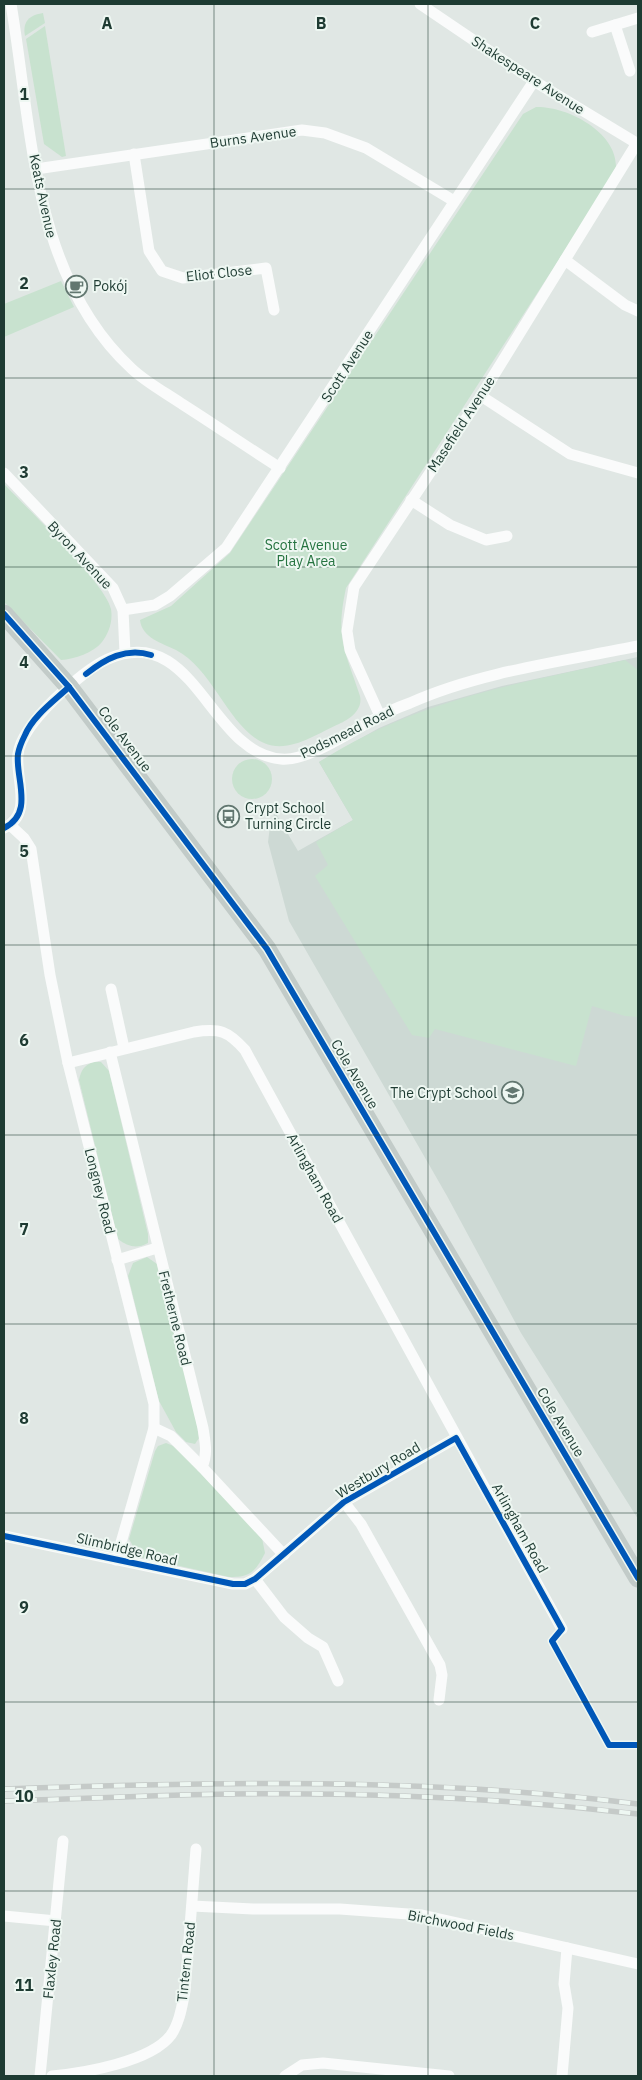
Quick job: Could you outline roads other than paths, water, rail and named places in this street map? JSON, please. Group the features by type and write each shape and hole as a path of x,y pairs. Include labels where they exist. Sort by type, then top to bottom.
{"highway":[{"name":"Cole Avenue","path":"4,614 69,687 267,949 638,1578"}],"street":[{"name":"Keats Avenue","path":"11,4 36,169 52,240 82,305 103,336 133,370 280,468"},
{"name":"Shakespeare Avenue","path":"420,4 534,81 638,143"},
{"path":"592,32 638,18"},
{"path":"615,25 630,71"},
{"name":"Scott Avenue","path":"123,610 155,605 170,596 226,548 534,81"},
{"name":"Burns Avenue","path":"36,169 302,130 326,133 366,148 454,201"},
{"name":"Masefield Avenue","path":"380,716 350,650 347,631 354,587 481,396 638,143"},
{"name":"Eliot Close","path":"134,154 149,251 162,271 183,278 266,268 274,310"},
{"path":"565,260 625,305 638,311"},
{"path":"481,396 570,454 638,473"},
{"name":"Byron Avenue","path":"4,473 113,588 123,610 126,652"},
{"path":"411,500 450,525 486,540 507,536"},
{"name":"Podsmead Road","path":"126,652 144,653 170,662 182,672 243,742 266,755 281,759 297,757 316,750 380,716 420,698 474,682 638,646"},
{"path":"7,826 19,813 22,794 18,754 25,733 40,714 69,687 99,664 126,652"},
{"name":"Longney Road","path":"7,826 24,838 31,849 50,975 68,1062 154,1404 154,1428 116,1560"},
{"path":"111,990 124,1048"},
{"name":"Arlingham Road","path":"68,1062 194,1032 214,1029 233,1036 245,1050 562,1630"},
{"name":"Fretherne Road","path":"110,1052 203,1428 206,1454 202,1467"},
{"path":"117,1260 157,1248"},
{"path":"154,1428 171,1436 284,1556"},
{"name":"Westbury Road","path":"250,1581 284,1556 344,1502 456,1438"},
{"name":"Westbury Road","path":"344,1502 361,1524 440,1665 442,1675 439,1700"},
{"name":"Slimbridge Road","path":"4,1536 233,1584 250,1581"},
{"path":"250,1581 284,1617 308,1638 324,1647 338,1681"},
{"name":"Flaxley Road","path":"40,2076 63,1841"},
{"name":"Tintern Road","path":"52,2076 83,2073 132,2058 156,2048 171,2035 181,2014 185,1990 196,1849"},
{"name":"Birchwood Fields","path":"192,1906 253,1909 340,1909 422,1915 638,1964"},
{"path":"4,1916 56,1921"},
{"path":"562,2076 568,2008 564,1984 567,1948"},
{"path":"285,2076 302,2064 323,2064 449,2076"}],"railway":[{"path":"4,1789 321,1784 480,1789 638,1804"},
{"path":"4,1801 203,1795 384,1795 485,1800 638,1814"}],"place":[{"name":"Pokój","path":"77,286"},
{"name":"Crypt School Turning Circle","path":"229,816"},
{"name":"The Crypt School","path":"513,1093"}],"park label":[{"name":"Scott Avenue Play Area","path":"306,554"}]}
